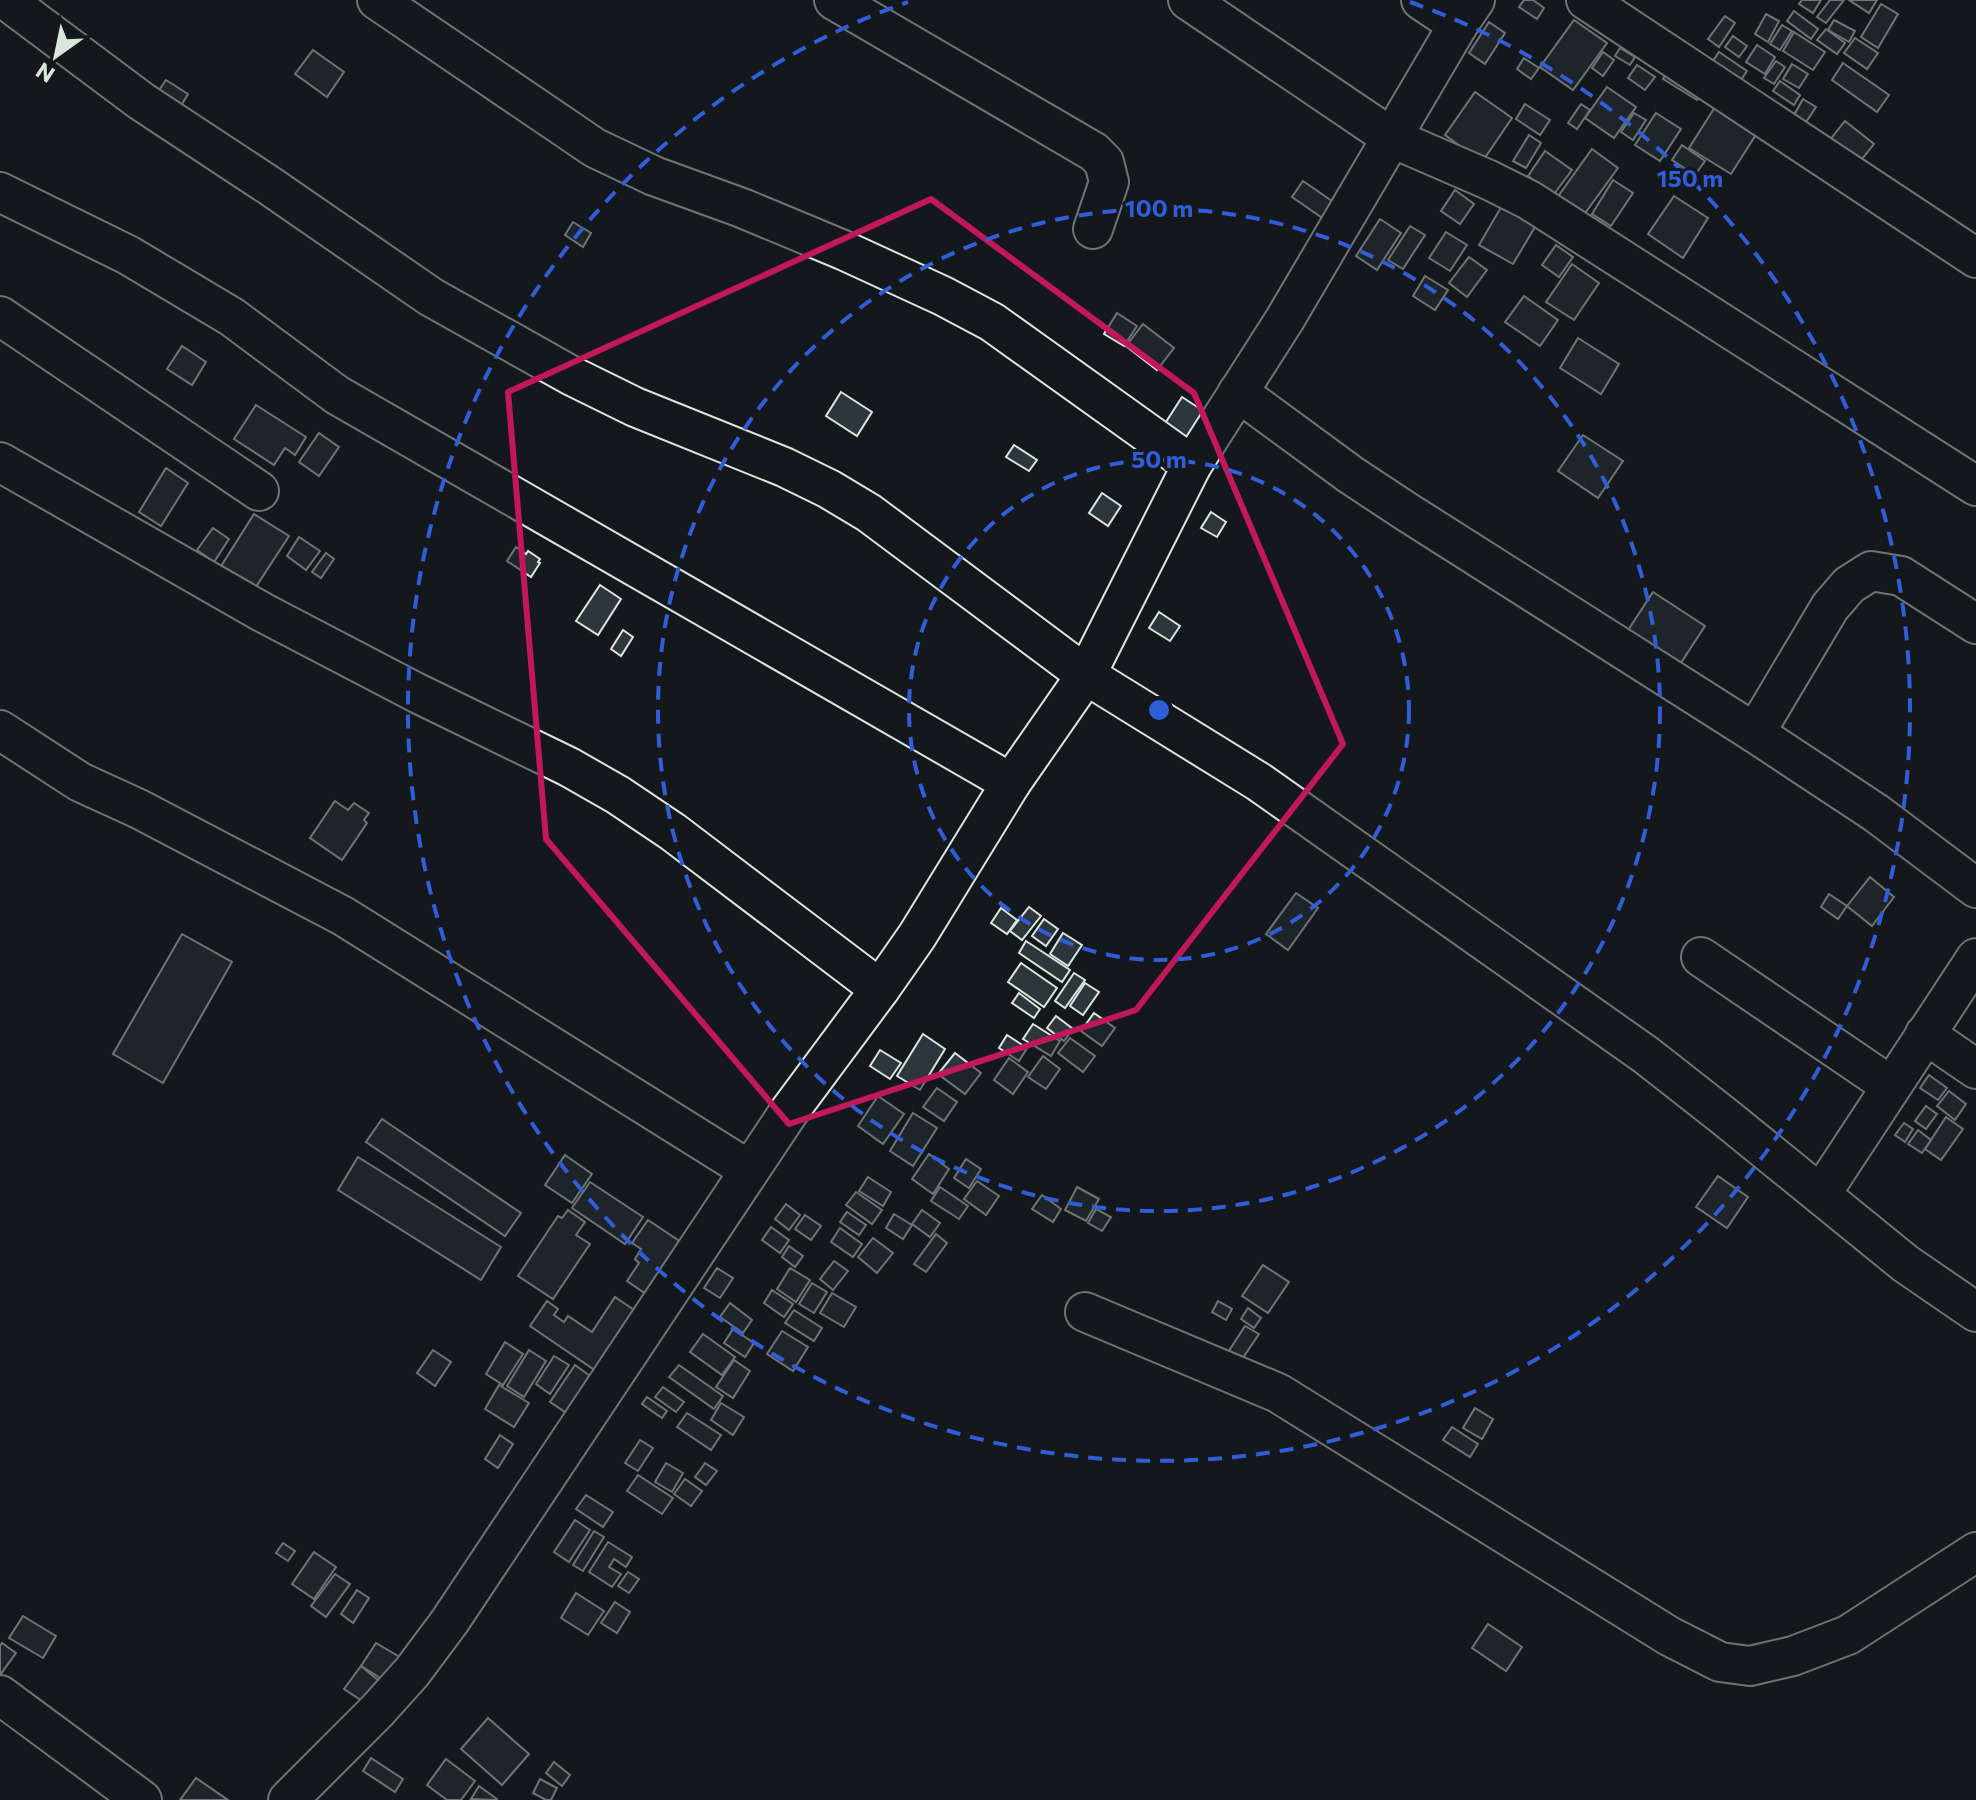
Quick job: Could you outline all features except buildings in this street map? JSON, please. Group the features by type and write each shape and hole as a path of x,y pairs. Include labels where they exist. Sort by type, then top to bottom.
{"street":[{"path":"6,0 141,101 431,297 572,376 635,407 784,467 829,489 880,522 1086,675 1259,782 1646,1055 1906,1264 1976,1312"},
{"path":"377,0 595,148 654,176 843,250 992,322 1192,465"},
{"path":"834,0 1094,152 1104,162 1109,182 1093,229"},
{"path":"1188,0 1392,138 1529,200 1976,486"},
{"path":"288,1800 377,1711 412,1672 450,1621 749,1170 917,936 1011,783 1086,675 1192,465 1285,319 1466,12 1421,0"},
{"path":"1586,0 1976,258"},
{"path":"0,192 141,263 232,317 337,395 1011,783"},
{"path":"0,316 259,491"},
{"path":"1238,392 1407,512 1876,813 1976,888"},
{"path":"0,462 262,612 417,693 569,767 618,795 673,832 880,989"},
{"path":"1755,733 1830,607 1849,585 1871,571 1901,576 1976,624"},
{"path":"0,730 80,782 139,809 343,916 749,1170"},
{"path":"1701,957 1891,1086"},
{"path":"1821,1194 1976,958"},
{"path":"1925,1034 1976,1069"},
{"path":"1085,1312 1278,1393 1669,1636 1720,1662 1750,1666 1793,1656 1848,1635 1976,1552"},
{"path":"0,1695 142,1800"}],"highlighted area":[{"path":"931,199 1194,393 1343,744 1136,1010 789,1124 546,839 508,392"}]}
